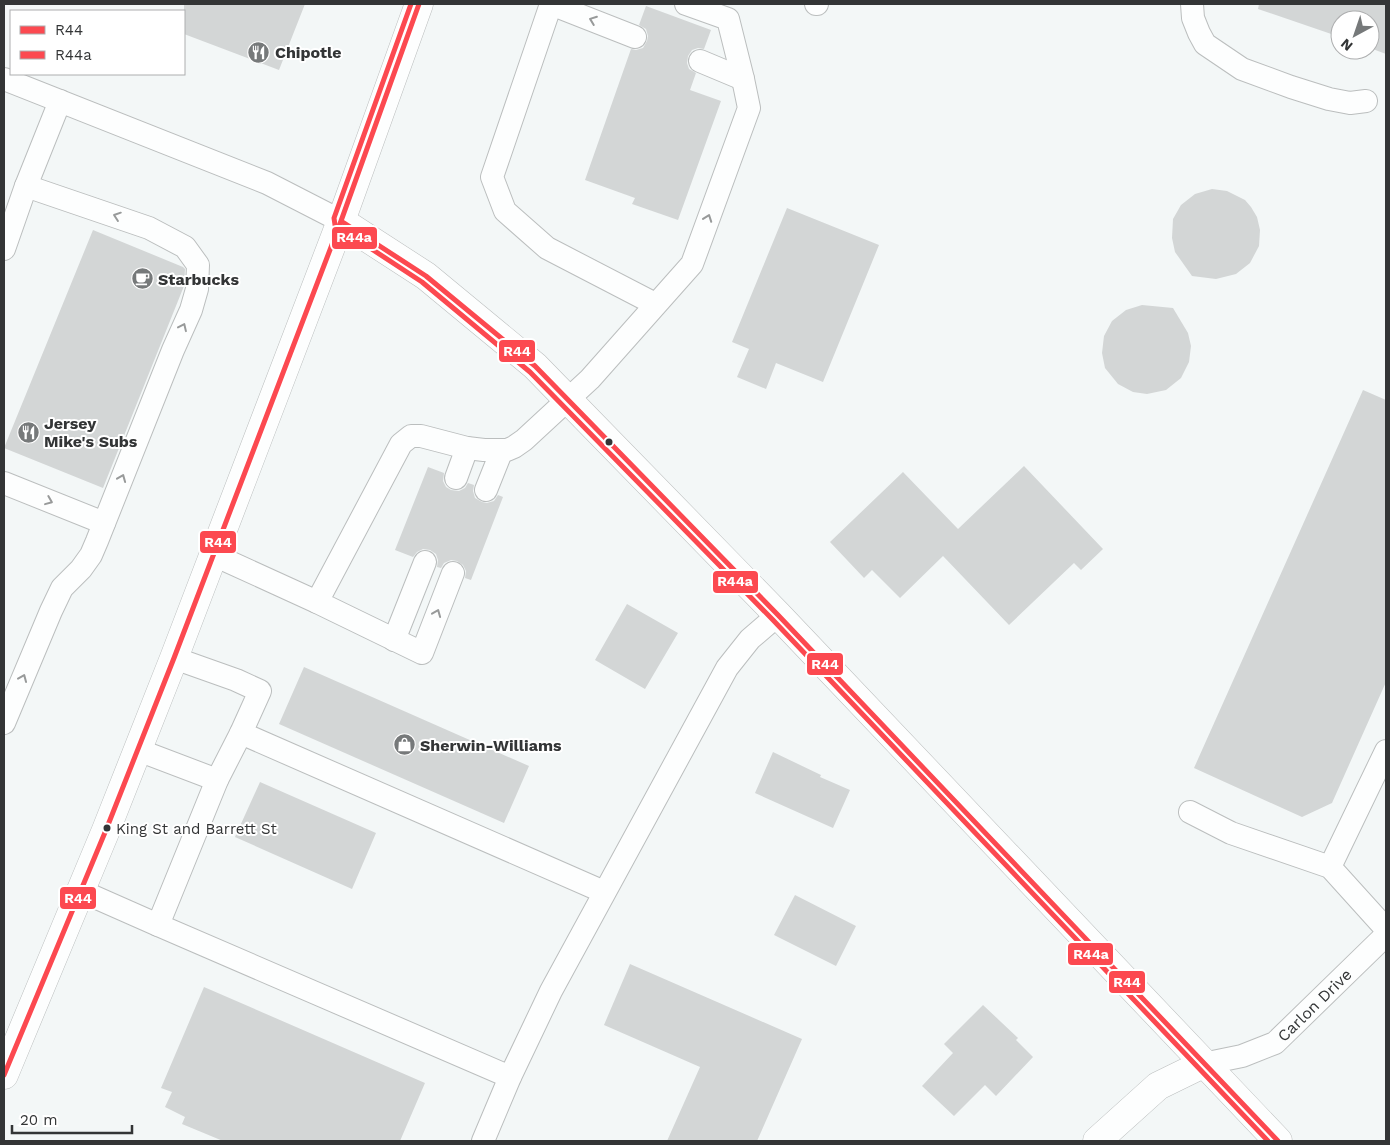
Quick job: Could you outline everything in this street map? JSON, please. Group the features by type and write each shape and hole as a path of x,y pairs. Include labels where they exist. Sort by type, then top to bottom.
{"street":[{"path":"4,1075 138,750 214,555 341,221 412,9"},
{"path":"341,221 426,276 536,366 778,615 1278,1141"},
{"path":"1097,1141 1158,1086 1203,1064"}],"lane":[{"path":"635,37 551,4 492,176 505,210 547,248 655,304"},
{"path":"317,602 401,444 411,436 421,436 467,448 507,450 514,447 569,400 590,379 692,264 749,108 728,19 686,4"},
{"path":"1192,4 1193,18 1198,33 1205,44 1242,69 1329,99 1350,103 1366,101"},
{"path":"700,62 743,79"},
{"path":"4,79 267,183 341,221"},
{"path":"4,249 26,186 60,101"},
{"path":"4,723 50,611 62,588 81,569 91,555 173,350 191,310 197,288 198,265 186,246 149,228 26,186"},
{"path":"456,478 467,448"},
{"path":"486,490 502,450"},
{"path":"4,483 104,523"},
{"path":"214,555 317,602 422,654 453,573"},
{"path":"394,640 425,562"},
{"path":"483,1141 510,1077 551,991 727,668 750,638 778,615"},
{"path":"158,924 217,780 260,691 236,680 174,658"},
{"path":"241,733 604,892"},
{"path":"138,750 217,780"},
{"path":"1330,867 1386,751"},
{"path":"1190,812 1231,833 1330,867 1386,929"},
{"path":"81,891 510,1077"},
{"name":"Carlon Drive","path":"1203,1064 1242,1056 1275,1044 1386,935"}],"building":[{"name":"Chipotle","path":"184,4 305,4 279,70 185,34"},
{"path":"1259,4 1386,4 1386,54 1380,52 1380,10 1330,10 1330,34 1258,9"},
{"path":"646,6 711,30 704,49 692,50 688,56 687,63 689,69 696,73 690,90 721,101 678,220 632,204 635,198 585,180 631,49 643,48 647,41 646,29 639,25"},
{"path":"1212,189 1227,191 1245,200 1257,217 1260,230 1259,246 1250,263 1236,274 1216,279 1192,276 1175,252 1172,238 1173,219 1181,205 1195,194"},
{"path":"787,208 879,245 823,382 776,363 766,389 737,377 749,349 732,342"},
{"path":"93,230 185,269 184,286 103,488 4,448"},
{"path":"1142,305 1173,308 1188,333 1191,346 1189,362 1181,378 1166,390 1147,394 1133,392 1118,384 1105,368 1102,353 1104,336 1112,321 1126,310"},
{"path":"1363,390 1386,400 1386,682 1332,803 1302,817 1194,768"},
{"path":"1024,466 1103,549 1081,570 1074,563 1009,625 943,556 900,598 872,570 864,578 830,542 903,472 958,529"},
{"path":"428,467 444,473 443,481 446,487 451,490 459,491 465,488 468,483 474,485 475,498 482,502 494,501 498,495 503,497 471,580 465,578 466,571 463,565 457,561 451,560 444,563 441,568 437,567 438,560 436,554 430,550 423,549 413,557 395,550"},
{"path":"627,604 678,633 645,689 595,660"},
{"name":"Sherwin-Williams","path":"304,667 529,766 504,823 279,724"},
{"path":"773,752 821,775 820,777 850,790 833,828 755,793"},
{"path":"260,782 376,833 352,889 235,837"},
{"path":"795,895 856,926 836,966 774,935"},
{"path":"630,964 802,1039 757,1141 667,1141 700,1067 604,1025"},
{"path":"204,987 425,1083 400,1141 223,1141 182,1124 185,1117 165,1107 172,1092 161,1088"},
{"path":"983,1005 1018,1038 1016,1040 1033,1057 996,1096 985,1085 954,1116 922,1086 953,1053 944,1044"}],"transit line":[{"name":"R44a","path":"411,4 334,218 335,225 422,282 530,372 773,620 1268,1141"},
{"name":"R44","path":"4,1075 106,830 174,658 341,221 419,4"},
{"name":"R44","path":"341,221 426,276 535,366 778,615 1278,1141"}],"place":[{"name":"Chipotle","path":"259,52"},
{"name":"Starbucks","path":"142,279"},
{"name":"Jersey Mike's Subs","path":"28,432"},
{"name":"Sherwin-Williams","path":"404,745"},
{"name":"King St and Barrett St","path":"107,828"}]}
